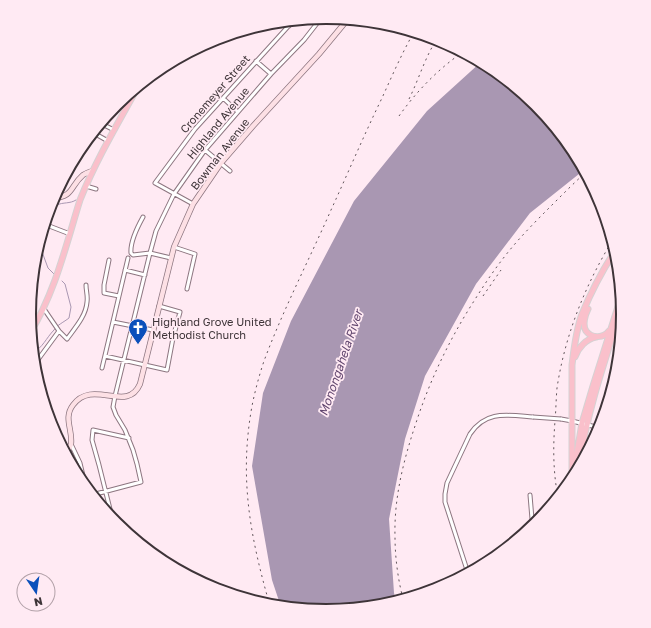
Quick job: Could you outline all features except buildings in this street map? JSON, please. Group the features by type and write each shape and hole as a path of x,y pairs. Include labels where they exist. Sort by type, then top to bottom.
{"main road":[{"name":"Bowman Avenue","path":"71,444 68,422 69,411 75,402 86,395 95,394 126,397 132,395 140,384 174,247 193,204 221,163 319,54 343,25"},
{"path":"36,323 44,309 58,272 80,200 92,171 132,98"},
{"path":"60,198 67,195 85,174 92,171"},
{"path":"572,467 572,365 574,347 582,314 610,259"},
{"path":"596,337 586,332 584,320 595,293 611,263"},
{"path":"576,461 577,450 616,312"},
{"path":"572,365 576,354 586,341 592,338 604,336 611,326"},
{"path":"582,449 584,424 615,329"},
{"path":"69,449 71,444"}],"street":[{"name":"Highland Avenue","path":"106,492 141,482 137,464 128,438 113,407 156,231 174,194 205,150 316,25"},
{"name":"Cronemeyer Street","path":"174,194 155,183 195,129 289,26"},
{"path":"256,61 271,74"},
{"path":"223,98 238,112"},
{"path":"105,125 114,130"},
{"path":"97,135 108,141"},
{"path":"205,150 230,171"},
{"path":"86,186 96,189"},
{"path":"174,194 193,204"},
{"path":"143,217 131,246 131,253 133,255 150,253 171,258"},
{"path":"50,225 70,234"},
{"path":"174,247 195,254 187,289"},
{"path":"102,368 128,258"},
{"path":"109,260 104,293 119,296"},
{"path":"125,270 145,275"},
{"path":"44,309 58,330 67,339 79,322 86,308 88,300 86,285"},
{"path":"105,356 167,370 180,312 160,306"},
{"path":"113,322 153,330"},
{"path":"39,358 58,330"},
{"path":"466,567 445,502 445,494 447,483 474,427 488,418 498,415 560,419 593,426"},
{"path":"110,508 92,440 93,430 128,438"},
{"path":"71,444 80,463 82,472"},
{"path":"97,494 106,492"},
{"path":"530,495 532,518"}],"water":[{"name":"Monongahela River","path":"476,67 502,84 531,109 556,137 579,174 530,213 476,284 425,376 405,439 389,519 395,595 363,602 326,604 279,600 272,580 252,466 263,393 291,321 354,201 427,111"}],"waterway":[{"path":"57,205 76,200"},
{"path":"42,252 48,268 54,274"},
{"path":"38,350 51,333 69,318 71,307 65,284 62,281"}],"railway":[{"path":"268,598 252,531 247,482 248,432 256,389 271,342 362,140 411,37"},
{"path":"409,99 434,45"},
{"path":"399,116 428,81 458,56"},
{"path":"402,594 398,576 396,552 395,522 398,494 403,467 411,440 433,377 465,316 485,283 501,261 528,230 581,177"},
{"path":"557,490 554,469 554,440 557,388 565,349 585,293 608,248"},
{"path":"483,296 501,270"}],"place":[{"name":"Highland Grove United Methodist Church","path":"138,345"}]}
